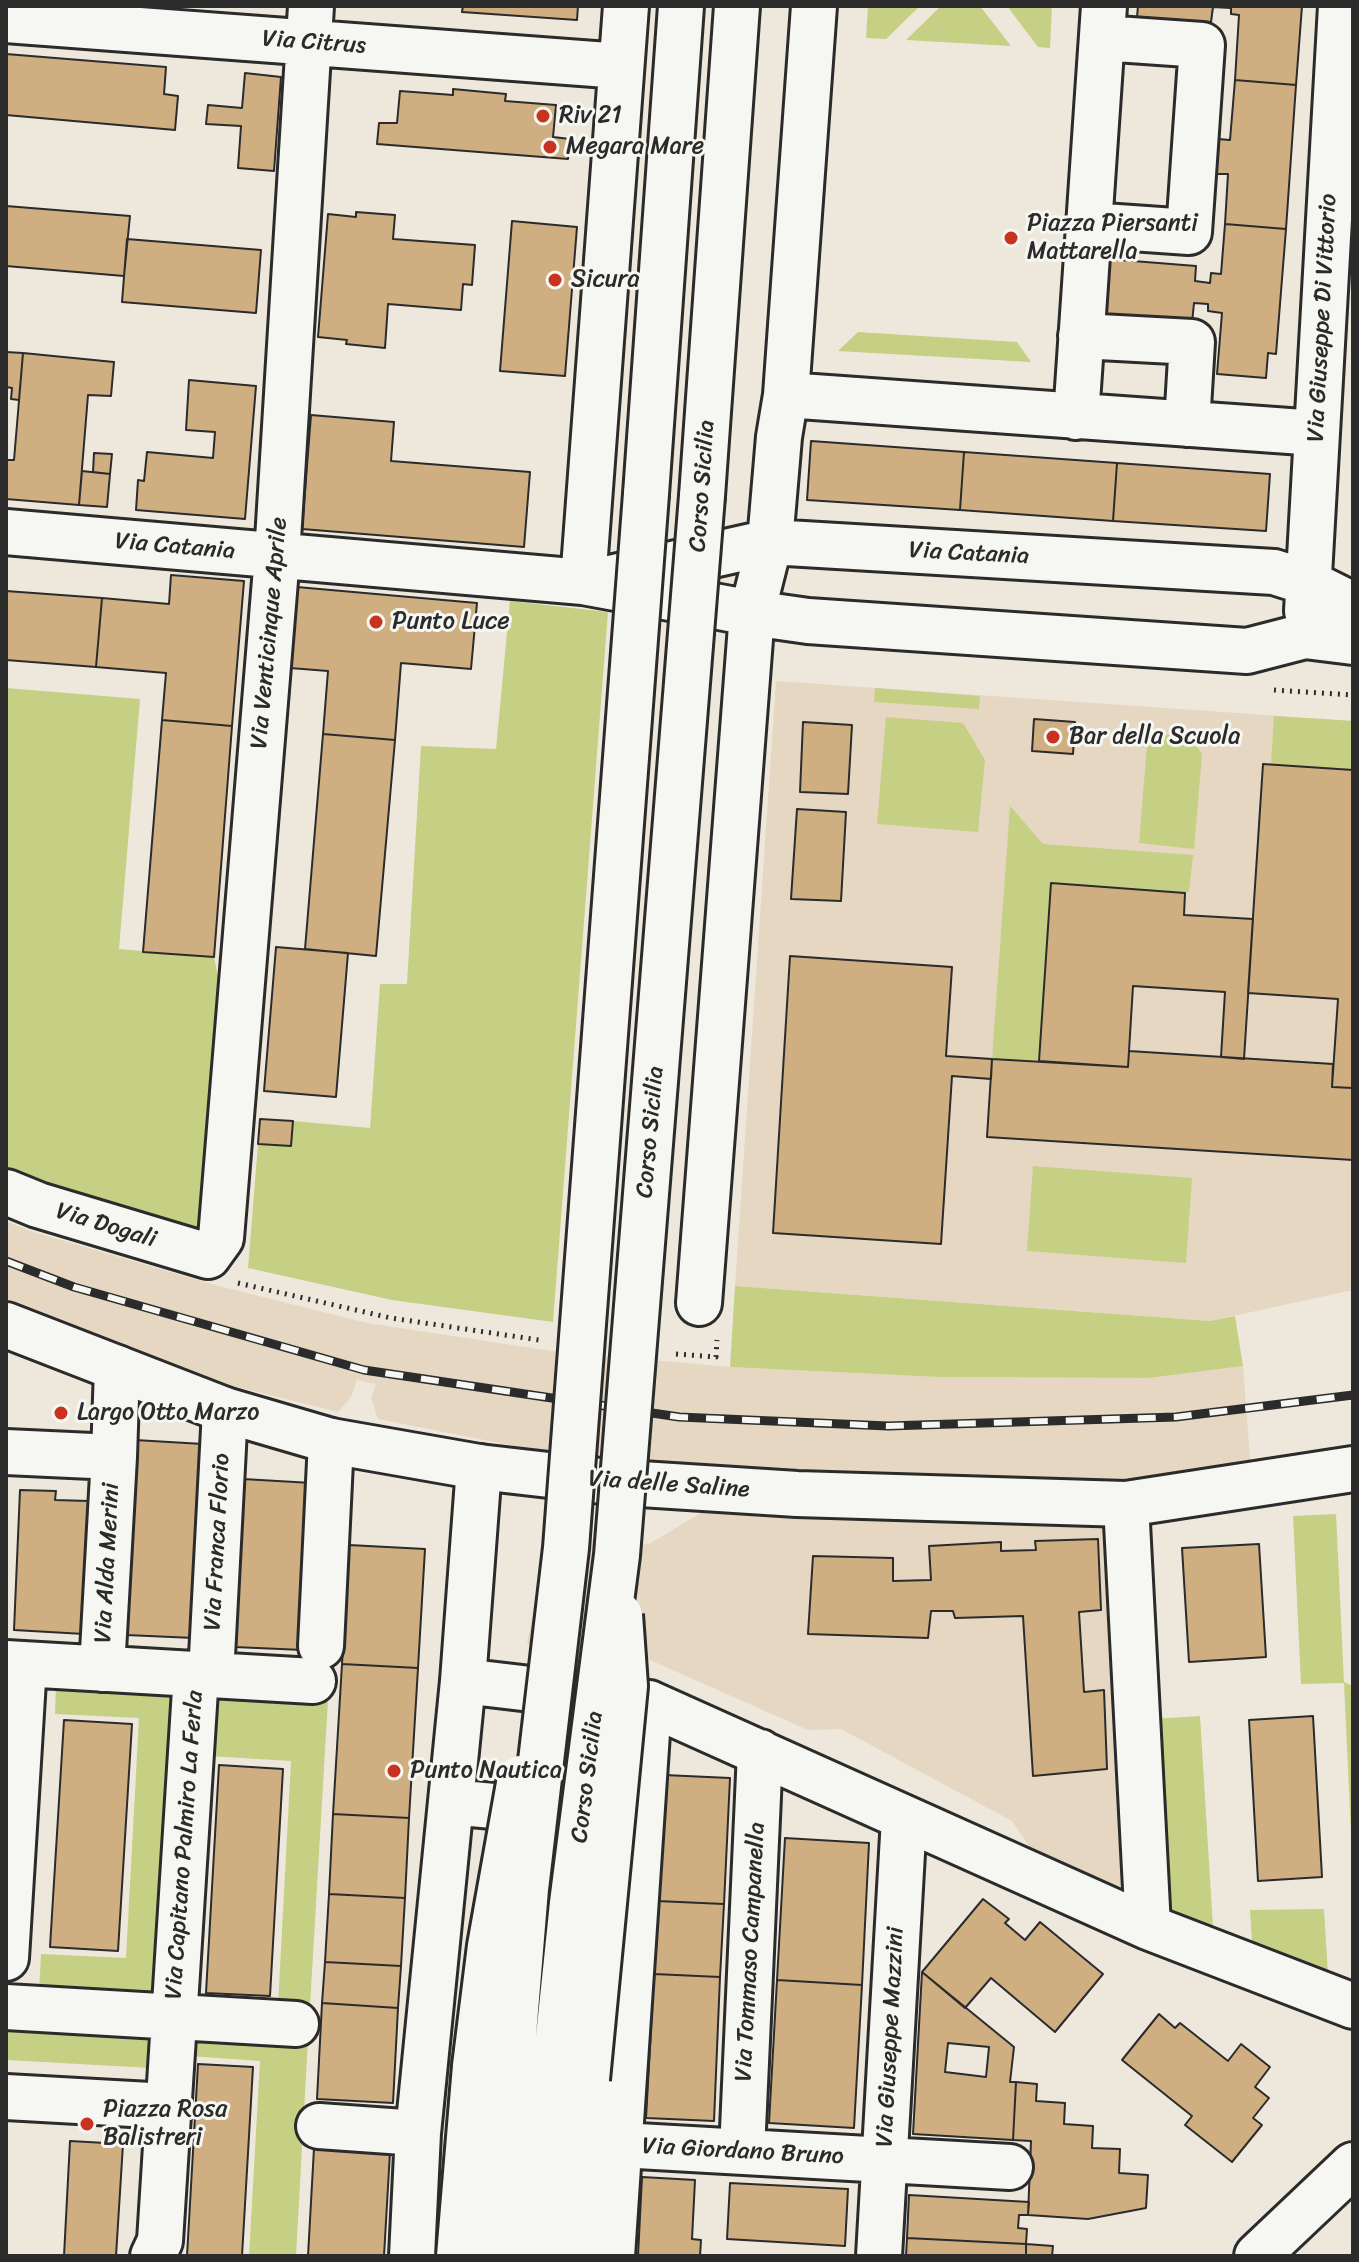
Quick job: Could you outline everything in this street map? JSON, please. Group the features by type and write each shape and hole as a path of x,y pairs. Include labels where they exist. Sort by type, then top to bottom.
{"street":[{"path":"583,582 626,6"},
{"name":"Corso Sicilia","path":"499,2256 493,2068 526,1889 566,1548 681,6"},
{"name":"Corso Sicilia","path":"540,2256 571,2077 572,1903 617,1555 702,496 737,6"},
{"path":"699,1303 752,613 770,542 779,437 786,395 814,6"},
{"name":"Via Giuseppe Di Vittorio","path":"1305,636 1341,6"},
{"name":"Via Citrus","path":"6,20 310,24 621,66"},
{"path":"1076,417 1081,336 1103,22 1202,45 1189,232 1089,225"},
{"name":"Via Venticinque Aprile","path":"208,1256 221,1238 277,556 310,24"},
{"path":"1081,336 1192,342 1187,424"},
{"path":"786,395 1317,433"},
{"name":"Via Catania","path":"6,532 583,582 808,621 1247,651 1305,636 1353,642"},
{"name":"Via Catania","path":"583,582 623,576 770,542 1274,572 1309,583 1353,605"},
{"name":"Via Dogali","path":"6,1192 38,1205 208,1256"},
{"name":"Via delle Saline","path":"6,1325 225,1410 331,1441 479,1467 610,1482 797,1494 1126,1504 1353,1469"},
{"name":"Via Alda Merini","path":"102,1669 117,1368"},
{"name":"Via Franca Florio","path":"204,1674 225,1410"},
{"path":"6,1958 15,1664 204,1674 317,1663 331,1441"},
{"path":"6,1452 114,1457"},
{"path":"412,2256 418,2133 463,1681 479,1467"},
{"path":"1126,1504 1148,1927"},
{"name":"Via Capitano Palmiro La Ferla","path":"153,2256 160,2241 174,2016 204,1674"},
{"path":"463,1681 649,1703 1148,1927 1353,2006"},
{"path":"612,2256 649,1703"},
{"name":"Via Tommaso Campanella","path":"742,2151 760,1752"},
{"path":"451,1802 641,1820"},
{"name":"Via Giuseppe Mazzini","path":"879,2256 904,1818"},
{"path":"440,1904 634,1925"},
{"path":"431,1993 628,2013"},
{"path":"6,2007 296,2024"},
{"path":"459,2256 493,2068"},
{"path":"571,2077 575,2256"},
{"path":"6,2097 168,2106"},
{"path":"319,2126 418,2133"},
{"name":"Via Giordano Bruno","path":"620,2145 1010,2167"},
{"path":"1257,2256 1353,2165"}],"shaded area":[{"path":"776,681 1353,721 1353,1290 1210,1321 735,1286"},
{"path":"6,1221 30,1231 215,1285 367,1323 552,1351 730,1367 938,1377 1149,1378 1243,1366 1251,1472 1121,1481 925,1479 658,1464 545,1452 378,1419 371,1398 376,1384 357,1380 351,1397 338,1412 225,1384 6,1301"},
{"path":"706,1510 1109,1525 1127,1885 1110,1887 1038,1859 1012,1821 841,1729 808,1730 641,1656 527,1644 547,1535 649,1544"}],"green space":[{"path":"868,6 920,6 886,39 866,38"},
{"path":"941,6 980,6 1011,46 906,40"},
{"path":"1007,6 1052,6 1050,48 1038,47"},
{"path":"858,332 1017,342 1031,362 838,351"},
{"path":"510,601 608,612 553,1322 392,1300 248,1268 258,1144 291,1146 293,1121 370,1128 380,984 407,984 421,746 496,749"},
{"path":"6,688 140,699 119,949 214,957 219,982 203,1226 180,1231 6,1167"},
{"path":"875,688 980,696 979,709 874,702"},
{"path":"1274,716 1353,721 1353,770 1271,765"},
{"path":"886,717 963,723 985,760 978,832 877,824"},
{"path":"1148,734 1189,736 1202,754 1194,849 1139,843"},
{"path":"1010,806 1043,844 1193,855 1189,891 1185,893 1051,883 1039,1061 992,1059"},
{"path":"1033,1166 1192,1178 1186,1263 1027,1251"},
{"path":"735,1286 1210,1321 1235,1316 1243,1366 1149,1378 938,1377 730,1367"},
{"path":"1336,1514 1344,1682 1353,1686 1353,1876 1344,1683 1301,1684 1293,1516"},
{"path":"56,1685 172,1691 155,2000 39,1994 41,1954 126,1958 139,1718 55,1714"},
{"path":"212,1694 328,1700 310,2006 278,2005 291,1761 208,1756"},
{"path":"1200,1716 1213,1928 1166,1910 1152,1719"},
{"path":"1324,1909 1328,1975 1252,1944 1250,1910"},
{"path":"6,2021 153,2029 151,2068 6,2060"},
{"path":"191,2033 308,2039 296,2256 249,2256 260,2061 190,2056"}],"building":[{"path":"463,6 578,6 577,20 462,12"},
{"path":"1138,6 1302,6 1296,85 1235,80 1239,15 1231,14 1231,8 1213,7 1211,22 1137,17"},
{"path":"6,54 166,67 164,94 178,96 175,130 6,115"},
{"path":"245,73 281,77 274,171 238,168 241,126 206,124 208,105 242,108"},
{"path":"1235,80 1296,85 1286,229 1225,224 1228,174 1215,174 1218,139 1230,140"},
{"path":"453,89 506,94 505,101 556,105 553,137 570,139 568,159 377,144 379,123 397,123 400,91 453,95"},
{"path":"6,206 130,216 124,276 6,266"},
{"path":"356,212 395,215 393,239 475,245 472,285 463,284 461,310 388,304 385,348 318,337 328,214 356,217"},
{"path":"512,221 577,227 565,376 500,371"},
{"path":"1225,224 1286,229 1276,354 1268,353 1266,378 1217,374 1222,313 1208,311 1208,304 1194,303 1192,323 1103,324 1108,259 1196,266 1195,281 1210,283 1211,273 1221,274"},
{"path":"127,239 261,250 256,313 122,302"},
{"path":"6,352 23,353 19,400 11,399 12,388 6,387"},
{"path":"23,353 114,362 111,396 88,395 79,505 6,499 6,460 14,460"},
{"path":"189,380 256,386 245,519 136,510 138,480 144,481 147,452 213,458 215,432 186,430"},
{"path":"311,415 394,422 391,461 530,472 524,547 302,529"},
{"path":"811,441 964,452 960,510 807,500"},
{"path":"964,452 1117,463 1113,521 960,510"},
{"path":"94,453 112,454 110,474 93,472"},
{"path":"1117,463 1270,474 1266,531 1113,521"},
{"path":"82,471 110,474 107,507 79,505"},
{"path":"171,575 244,581 232,726 162,720 166,673 96,667 102,598 169,604"},
{"path":"297,587 477,603 471,669 401,663 395,740 323,734 328,671 290,668"},
{"path":"6,591 102,598 96,667 6,660"},
{"name":"Bar della Scuola","path":"1034,719 1075,722 1073,754 1032,751"},
{"path":"162,720 232,726 214,957 143,952"},
{"path":"803,722 852,725 848,794 800,792"},
{"path":"323,734 395,740 376,956 305,949"},
{"path":"1263,764 1353,770 1353,1088 1332,1087 1338,999 1248,993"},
{"path":"797,809 846,812 841,901 791,899"},
{"path":"1051,883 1185,893 1184,915 1253,919 1244,1059 1221,1057 1225,992 1133,986 1128,1067 1039,1061"},
{"path":"276,947 348,953 336,1097 264,1091"},
{"path":"790,956 952,967 946,1056 992,1059 991,1079 952,1076 941,1244 773,1233"},
{"path":"1129,1051 1333,1064 1332,1087 1353,1088 1353,1160 987,1137 992,1059 1128,1067"},
{"path":"260,1119 293,1121 291,1146 258,1144"},
{"path":"135,1440 203,1444 194,1638 126,1635"},
{"path":"243,1479 312,1483 303,1650 234,1647"},
{"path":"20,1490 56,1491 55,1500 89,1501 84,1634 14,1630"},
{"path":"1098,1539 1101,1610 1079,1612 1084,1692 1104,1690 1107,1769 1033,1776 1023,1616 955,1618 953,1611 931,1611 928,1638 808,1634 813,1556 893,1558 893,1581 931,1580 929,1546 1001,1542 1001,1551 1036,1550 1035,1541"},
{"path":"1259,1544 1266,1657 1189,1662 1182,1548"},
{"path":"349,1545 425,1549 418,1668 342,1664"},
{"path":"342,1664 418,1668 409,1818 333,1814"},
{"path":"1313,1716 1322,1877 1258,1881 1249,1720"},
{"path":"64,1720 132,1724 118,1951 50,1947"},
{"path":"219,1765 283,1769 270,1996 206,1993"},
{"path":"664,1775 730,1778 724,1904 657,1901"},
{"path":"333,1814 409,1818 405,1898 329,1894"},
{"path":"785,1838 869,1843 862,1985 777,1980"},
{"path":"329,1894 405,1898 401,1966 325,1962"},
{"path":"983,1899 1009,1919 1005,1923 1025,1940 1040,1922 1103,1974 1055,2032 991,1978 965,2008 922,1972"},
{"path":"657,1901 724,1904 720,1977 654,1974"},
{"path":"325,1962 401,1966 398,2008 322,2003"},
{"path":"922,1972 1014,2047 1010,2082 1016,2082 1013,2140 913,2134","holes":["948,2043 989,2047 986,2077 945,2072"]},
{"path":"654,1974 720,1977 714,2121 646,2118"},
{"path":"777,1980 862,1985 854,2128 769,2123"},
{"path":"322,2003 398,2008 393,2103 317,2099"},
{"path":"1159,2014 1175,2028 1180,2023 1228,2061 1241,2044 1270,2067 1255,2087 1269,2098 1253,2118 1262,2125 1232,2162 1185,2125 1192,2116 1122,2060"},
{"path":"198,2064 253,2067 242,2256 187,2256"},
{"path":"1016,2082 1037,2084 1036,2101 1065,2103 1064,2124 1093,2126 1092,2148 1120,2149 1119,2173 1148,2175 1146,2208 1088,2219 1028,2215 1031,2141 1013,2140"},
{"path":"70,2141 123,2144 116,2256 64,2256"},
{"path":"314,2148 390,2152 384,2256 308,2256"},
{"path":"642,2177 695,2180 692,2239 701,2240 700,2256 638,2256"},
{"path":"730,2183 848,2189 845,2246 727,2239"},
{"path":"909,2195 1029,2202 1028,2215 1019,2215 1018,2228 1027,2229 1026,2244 907,2238"},
{"path":"907,2238 1026,2244 1026,2256 906,2256"},
{"path":"1026,2244 1053,2246 1052,2256 1026,2256"}],"railway":[{"path":"6,1261 74,1287 364,1370 679,1417 888,1426 1176,1417 1353,1395"}],"place":[{"name":"Riv 21","path":"543,116"},
{"name":"Megara Mare","path":"550,147"},
{"name":"Piazza Piersanti Mattarella","path":"1011,238"},
{"name":"Sicura","path":"555,280"},
{"name":"Punto Luce","path":"376,622"},
{"name":"Bar della Scuola","path":"1053,737"},
{"name":"Largo Otto Marzo","path":"61,1413"},
{"name":"Punto Nautica","path":"394,1771"},
{"name":"Piazza Rosa Balistreri","path":"87,2124"}]}
